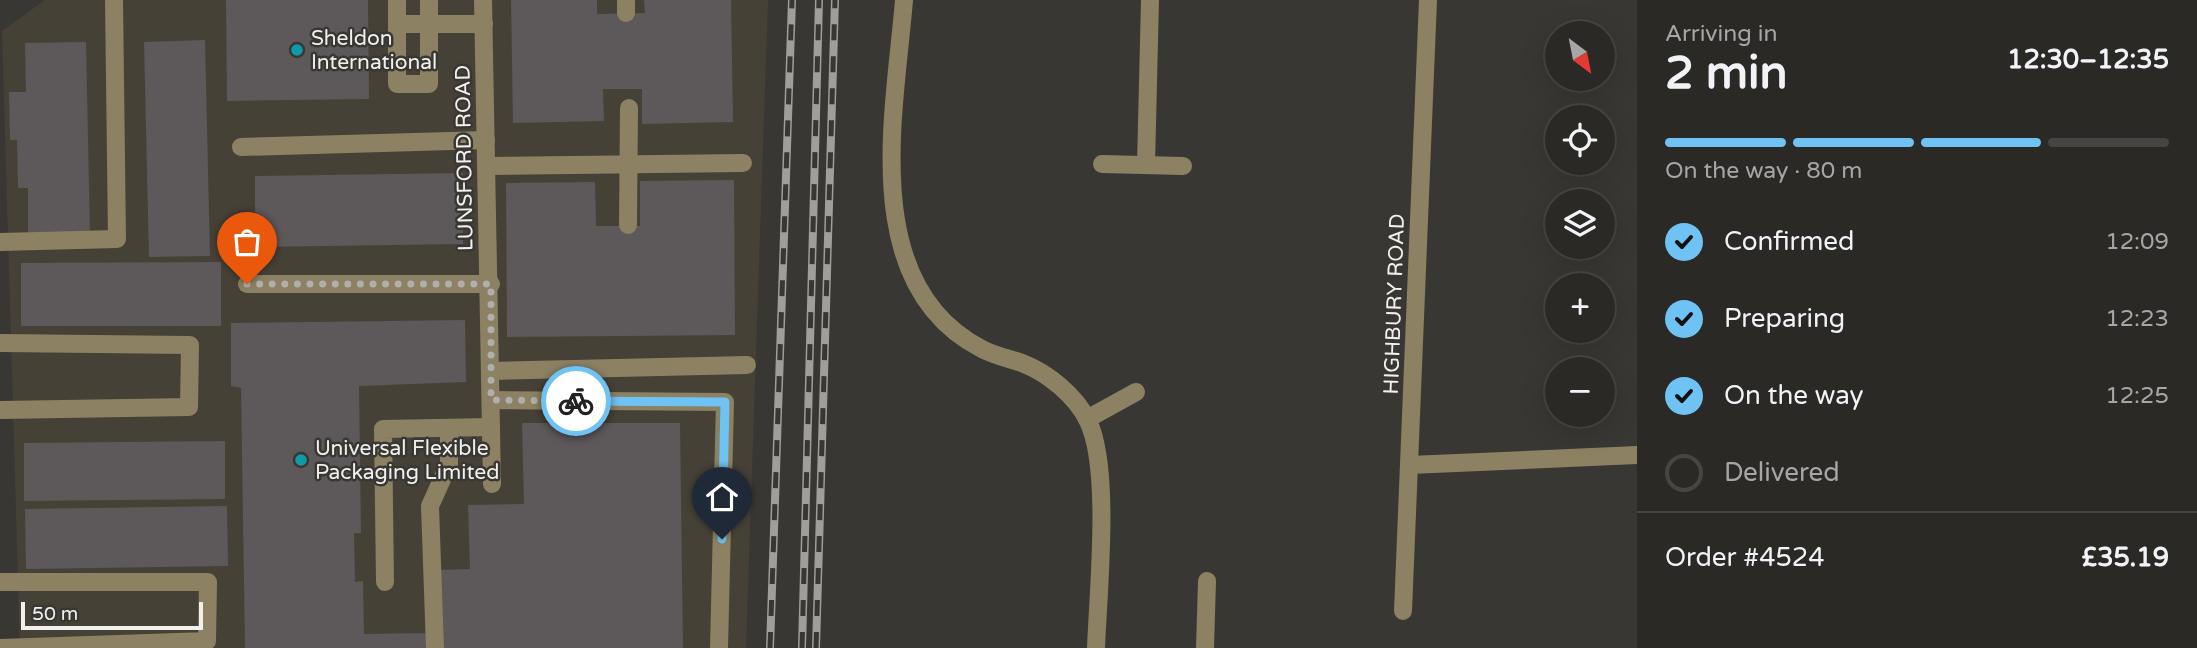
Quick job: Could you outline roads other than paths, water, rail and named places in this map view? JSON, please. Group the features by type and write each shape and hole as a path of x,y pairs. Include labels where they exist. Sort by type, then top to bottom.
{"street":[{"path":"0,242 117,239 114,0"},
{"path":"397,0 397,84 429,84 429,0"},
{"name":"LUNSFORD ROAD","path":"483,0 491,284 492,484"},
{"path":"904,0 890,176 902,256 925,297 950,327 969,342 993,355 1040,372 1075,401 1087,419 1099,450 1096,648"},
{"path":"1146,165 1150,0"},
{"name":"HIGHBURY ROAD","path":"1403,611 1428,0"},
{"path":"397,24 484,24"},
{"path":"628,225 629,108"},
{"path":"241,147 486,140"},
{"path":"487,166 743,163"},
{"path":"1102,164 1183,166"},
{"path":"247,284 491,284"},
{"path":"0,343 190,345 189,407 0,410"},
{"path":"491,371 747,365"},
{"path":"1087,419 1136,392"},
{"path":"491,400 725,402 719,648"},
{"path":"385,582 383,429 491,427"},
{"path":"435,648 430,506 449,464 449,428"},
{"path":"1410,465 1637,455"},
{"path":"1205,648 1207,581"},
{"path":"0,582 208,582 207,641 0,648"}],"railway":[{"path":"770,648 792,0"},
{"path":"802,648 819,0"},
{"path":"816,648 835,0"}],"place":[{"name":"Sheldon International","path":"297,50"},
{"name":"Universal Flexible Packaging Limited","path":"301,460"}]}
